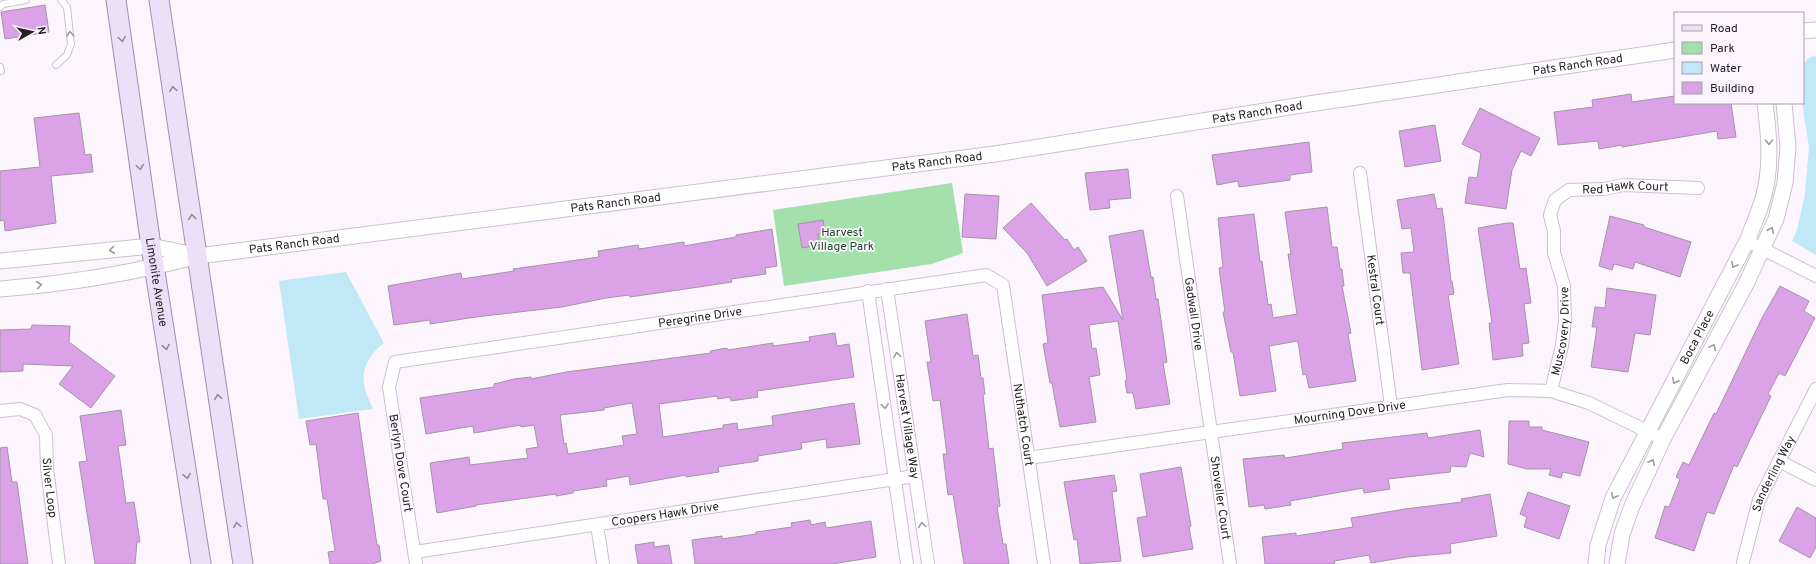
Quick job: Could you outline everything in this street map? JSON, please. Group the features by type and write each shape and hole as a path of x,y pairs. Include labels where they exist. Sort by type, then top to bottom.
{"main road":[{"name":"Limonite Avenue","path":"116,0 154,267 201,564"},
{"path":"159,0 198,256 242,564"}],"street":[{"path":"1804,32 1816,30"},
{"name":"Pats Ranch Road","path":"0,289 75,281 154,267 198,256 995,154 1309,104 1674,50"},
{"name":"Boca Place","path":"1596,564 1598,545 1613,498 1747,241 1758,213 1767,180 1769,148 1765,104"},
{"name":"Boca Place","path":"1617,564 1622,534 1632,506 1663,439 1692,387 1776,219 1785,183 1788,147 1784,104"},
{"name":"Kestral Court","path":"1360,173 1391,406"},
{"name":"Red Hawk Court","path":"1554,200 1569,190 1604,189 1624,185 1698,188"},
{"name":"Gadwall Drive","path":"1177,196 1211,432"},
{"name":"Muscovery Drive","path":"1551,391 1562,346 1565,320 1564,286 1554,253 1554,231 1550,215 1554,200"},
{"path":"1747,241 1816,276"},
{"name":"Pats Ranch Road","path":"0,261 151,246 198,256"},
{"name":"Peregrine Drive","path":"395,362 868,291 986,275 1003,285"},
{"name":"Nuthatch Court","path":"1003,285 1044,564"},
{"name":"Harvest Village Way","path":"887,289 928,564"},
{"name":"Harvest Village Way","path":"868,291 907,564"},
{"name":"Berlyn Dove Court","path":"395,362 389,387 415,558"},
{"name":"Sanderling Way","path":"1743,562 1759,500 1816,389"},
{"name":"Mourning Dove Drive","path":"1028,458 1508,390 1551,391 1589,403 1663,439"},
{"name":"Silver Loop","path":"0,411 20,408 35,415 46,435 47,468 59,564"},
{"name":"Shoveller Court","path":"1211,432 1230,564"},
{"path":"1779,461 1816,480"},
{"name":"Coopers Hawk Drive","path":"415,558 597,525 915,476"},
{"path":"597,525 602,564"}],"lane":[{"path":"0,7 3,4 26,0"},
{"path":"56,65 67,54 72,44 67,7 61,0"}],"green space":[{"name":"Harvest Village Park","path":"952,183 963,253 932,264 784,286 773,210"}],"water":[{"path":"1816,56 1816,255 1792,241 1797,230 1805,194 1809,147 1802,104 1804,104 1804,63 1810,57"},
{"path":"346,272 384,343 375,351 368,361 363,378 366,394 373,409 299,419 279,281"}],"building":[{"path":"45,5 49,32 5,39 1,12"},
{"path":"1631,94 1632,102 1674,96 1674,104 1731,104 1736,137 1718,139 1717,131 1622,147 1622,145 1599,149 1598,141 1558,145 1554,112 1593,107 1592,100"},
{"path":"1480,108 1540,138 1531,156 1521,151 1512,170 1506,209 1465,203 1469,177 1477,178 1481,153 1462,144"},
{"path":"79,113 85,155 91,154 93,172 51,176 56,223 5,231 4,220 0,221 0,171 40,167 34,118"},
{"path":"1435,125 1441,161 1405,167 1399,131"},
{"path":"1309,142 1312,172 1290,175 1290,180 1239,187 1238,181 1217,185 1212,155"},
{"path":"1128,169 1131,198 1109,200 1110,208 1090,210 1085,173"},
{"path":"965,194 999,196 996,239 962,237"},
{"path":"1434,194 1437,209 1442,208 1454,294 1448,295 1459,364 1422,370 1410,273 1403,273 1401,253 1414,252 1411,228 1402,229 1397,200"},
{"path":"1031,203 1065,240 1067,239 1074,250 1078,247 1087,261 1047,286 1027,253 1003,228"},
{"path":"1327,207 1332,247 1337,247 1340,269 1342,269 1344,286 1342,286 1351,333 1348,334 1356,381 1309,388 1306,374 1303,375 1298,341 1269,346 1276,391 1240,396 1233,352 1231,352 1223,312 1225,312 1219,268 1223,267 1218,218 1254,214 1260,262 1262,261 1268,305 1271,304 1273,318 1297,314 1288,254 1291,254 1285,212"},
{"path":"1610,216 1644,225 1644,227 1691,242 1680,277 1635,262 1633,269 1614,264 1612,270 1599,266"},
{"path":"823,220 825,233 818,234 820,245 802,248 798,224"},
{"path":"1513,223 1520,269 1526,268 1531,303 1524,304 1529,343 1522,344 1523,356 1493,360 1489,323 1492,323 1478,228"},
{"path":"772,229 777,266 765,268 766,274 731,279 732,282 630,297 629,295 606,298 562,307 430,324 430,320 394,325 388,286 461,273 462,279 514,271 513,269 599,257 598,251 638,245 639,249 684,242 684,246"},
{"path":"1143,230 1151,277 1153,277 1156,299 1158,299 1167,362 1163,363 1170,404 1136,409 1133,393 1127,393 1125,381 1127,380 1118,321 1089,325 1092,349 1096,348 1100,375 1089,377 1096,422 1060,427 1043,344 1048,343 1042,295 1103,287 1123,320 1109,236"},
{"path":"1780,286 1809,301 1804,311 1815,318 1785,376 1779,373 1768,394 1771,396 1737,467 1734,465 1714,514 1707,512 1694,551 1655,538 1665,506 1669,507 1680,479 1676,477 1683,462 1689,465 1714,413 1716,414 1762,318"},
{"path":"1607,288 1656,295 1650,335 1635,333 1628,372 1591,367 1597,327 1592,327 1595,307 1605,308"},
{"path":"967,314 973,356 978,355 981,378 983,378 985,394 983,395 989,449 993,448 1000,506 997,507 1003,544 1006,544 1009,564 964,564 953,494 948,495 943,454 947,454 940,400 933,401 927,362 931,362 925,321"},
{"path":"32,325 70,326 69,342 115,376 91,408 59,384 73,366 23,364 23,371 0,372 0,330 31,329"},
{"path":"835,333 837,346 849,344 854,377 757,391 758,397 731,401 730,397 718,399 717,396 659,404 663,437 723,428 723,425 737,423 738,430 773,425 772,416 854,403 860,444 827,448 826,439 801,443 802,449 758,456 758,461 718,467 719,472 686,477 686,475 630,485 629,476 606,480 607,486 573,491 573,493 476,505 437,513 430,463 469,457 470,465 528,458 526,449 538,447 534,425 521,427 521,425 474,433 473,426 426,434 420,398 494,387 494,384 514,379 531,377 531,379 566,372 711,353 710,351 727,348 728,350 773,343 773,346 810,341 809,337","holes":["632,403 637,434 622,436 624,445 568,454 566,443 564,444 560,415 604,410 604,408"]},
{"path":"121,410 126,445 118,446 126,503 134,502 140,542 137,542 135,564 95,564 79,462 87,461 80,416"},
{"path":"358,413 377,545 379,545 381,561 372,564 330,564 328,552 335,551 327,499 323,499 316,444 310,445 306,421"},
{"path":"1509,421 1529,421 1529,427 1542,427 1542,430 1589,442 1580,476 1563,472 1561,478 1549,475 1551,469 1527,469 1508,464"},
{"path":"1480,430 1484,457 1470,453 1466,467 1451,466 1450,472 1388,479 1390,489 1364,493 1363,488 1290,501 1291,505 1265,509 1264,505 1249,507 1243,459 1284,455 1285,458 1343,449 1342,443 1427,433 1428,438"},
{"path":"7,447 12,482 17,482 28,564 0,564 0,448"},
{"path":"1181,467 1191,526 1189,527 1193,549 1143,557 1137,518 1147,516 1140,474"},
{"path":"1114,475 1117,491 1112,492 1121,561 1080,564 1077,539 1074,540 1064,482"},
{"path":"1528,492 1570,506 1559,539 1524,527 1527,517 1520,514"},
{"path":"1490,494 1497,536 1450,544 1451,553 1407,557 1371,563 1369,555 1334,561 1335,564 1265,564 1262,537 1296,533 1296,536 1353,527 1351,518 1405,509 1462,502 1461,499"},
{"path":"1797,507 1816,518 1816,547 1810,558 1779,541"},
{"path":"810,520 811,525 825,522 826,528 871,521 876,557 832,564 695,564 692,540 722,536 722,539 756,534 756,532 792,527 791,523"},
{"path":"654,542 654,547 669,545 672,564 638,564 635,545"}]}
